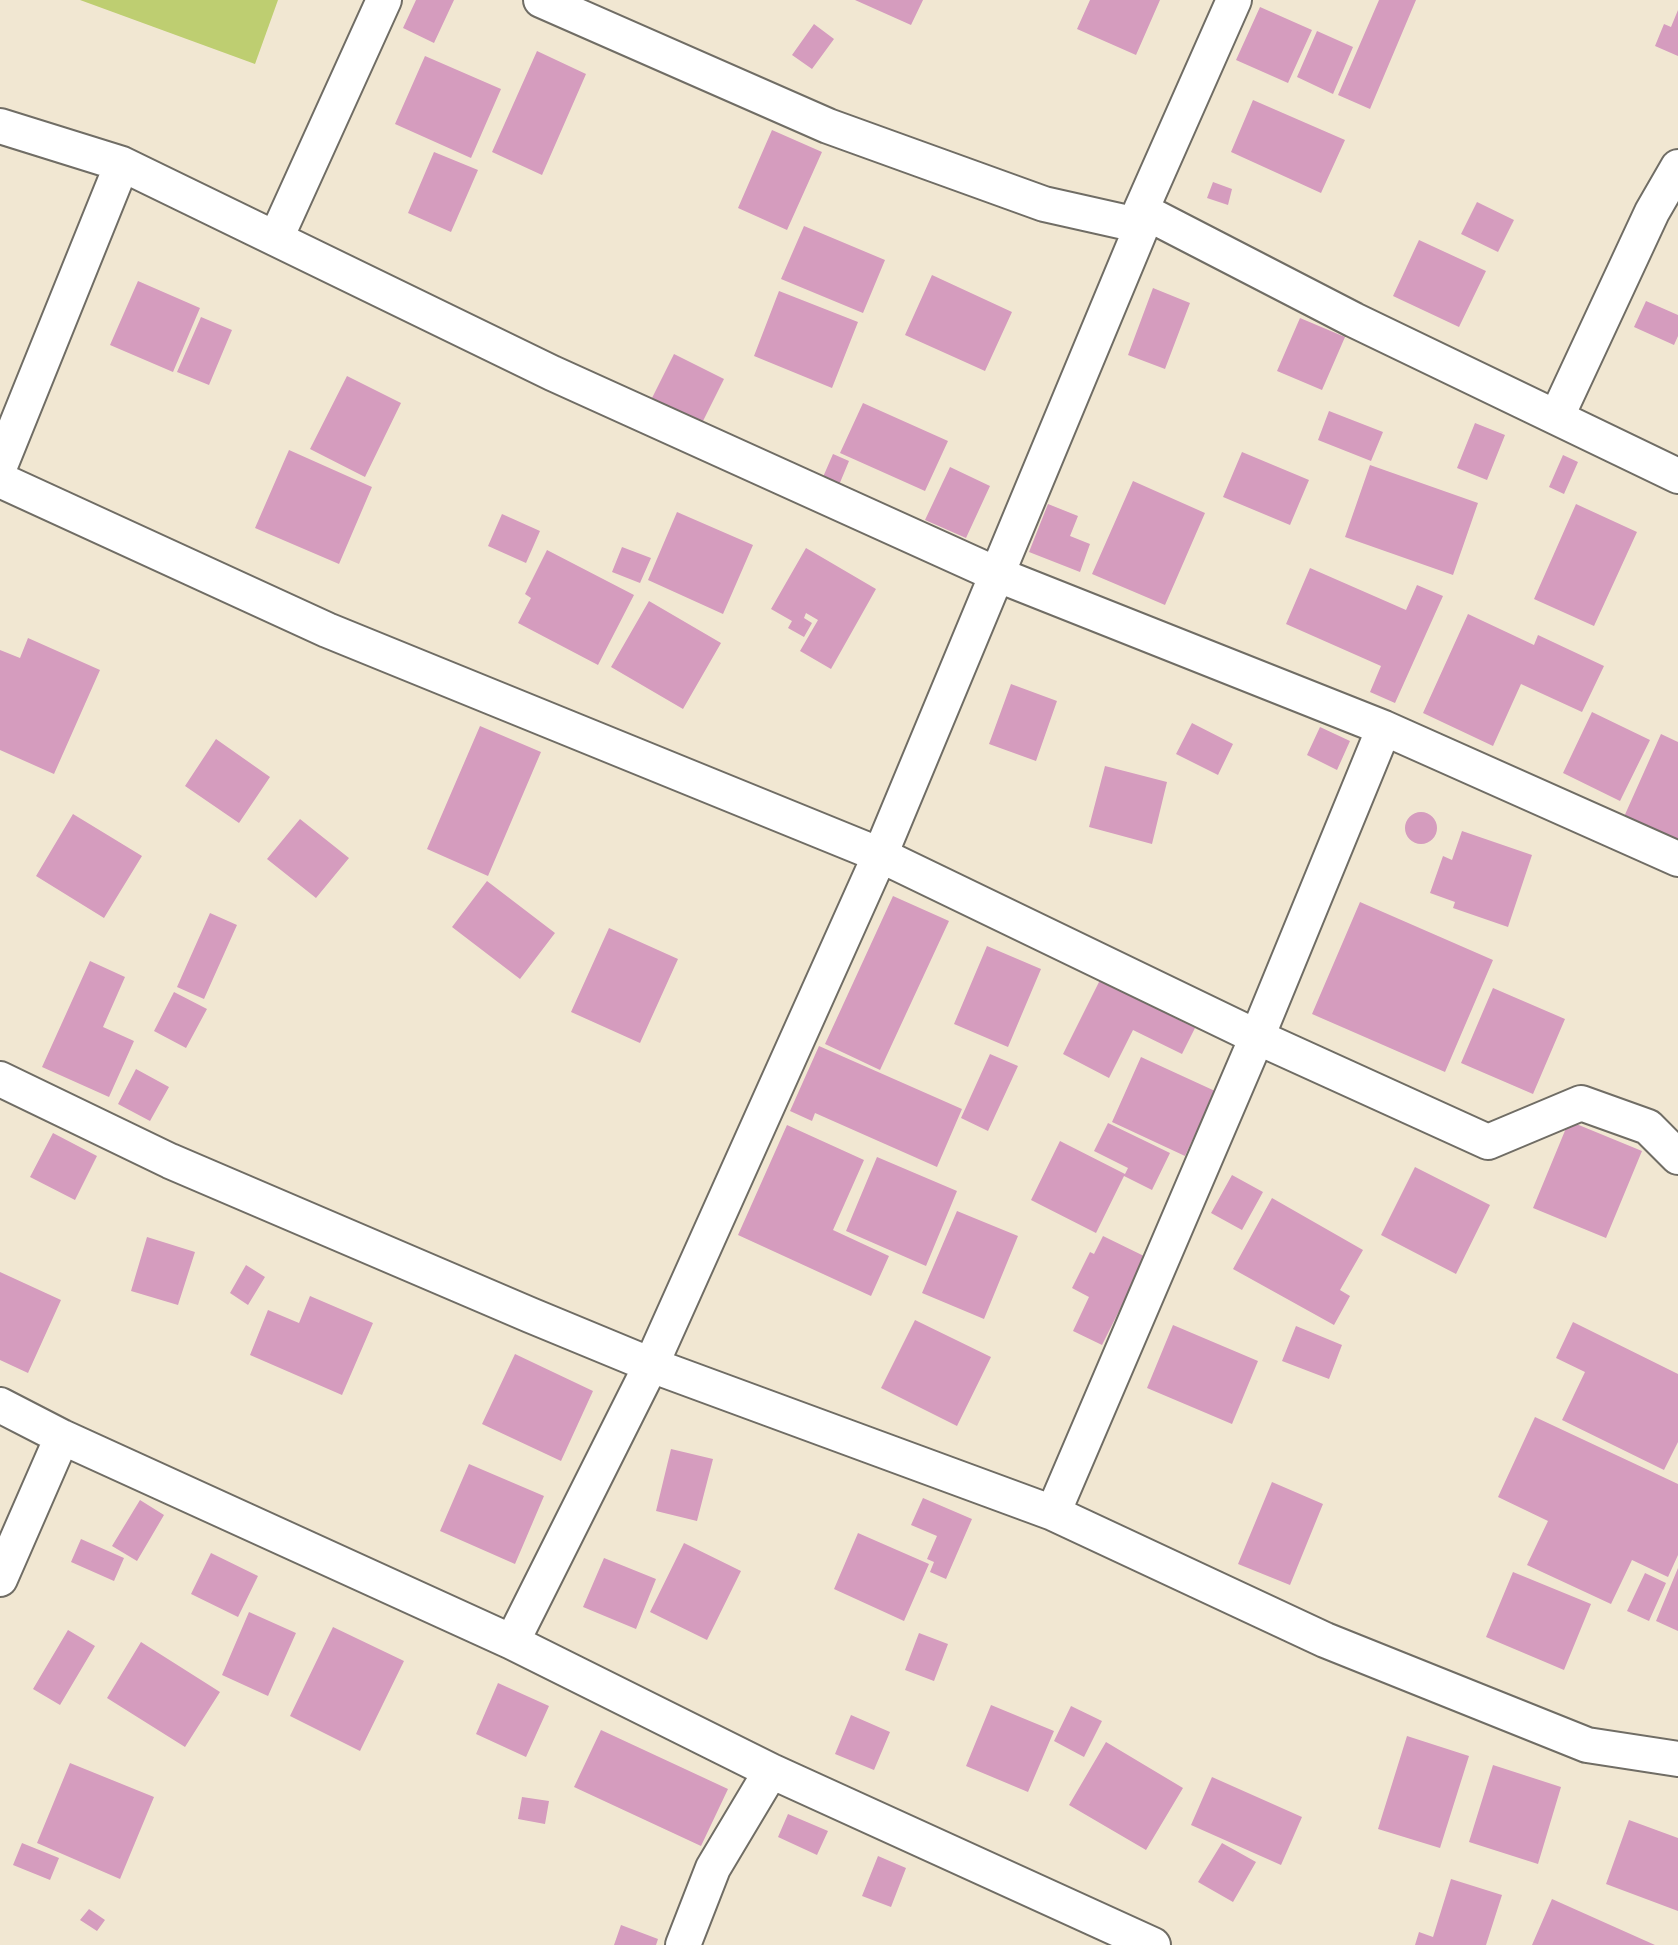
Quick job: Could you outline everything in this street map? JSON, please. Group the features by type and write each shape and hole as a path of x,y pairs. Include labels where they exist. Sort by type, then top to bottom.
{"street":[{"path":"276,238 384,0"},
{"path":"541,0 828,126 1044,204 1142,218 1678,476"},
{"path":"512,1642 651,1365 880,855 1234,0"},
{"path":"0,126 122,164 552,373 996,574 1384,728 1678,859"},
{"path":"0,466 122,164"},
{"path":"1557,416 1652,212 1678,167"},
{"path":"0,480 327,630 880,855 1257,1037 1488,1142 1581,1103 1648,1127 1678,1157"},
{"path":"1053,1513 1257,1037 1384,728"},
{"path":"0,1079 170,1161 651,1365 1053,1513 1325,1640 1587,1745 1678,1759"},
{"path":"0,1405 62,1437 512,1642 771,1771 1153,1945"},
{"path":"0,1579 62,1437"},
{"path":"683,1945 713,1868 771,1771"}],"green space":[{"path":"80,0 278,0 255,64"}],"building":[{"path":"416,0 454,0 434,43 403,28"},
{"path":"855,0 923,0 911,25"},
{"path":"1090,0 1160,0 1136,55 1077,29"},
{"path":"1379,0 1416,0 1370,109 1338,95"},
{"path":"1260,7 1312,30 1288,83 1236,60"},
{"path":"1678,10 1678,56 1655,46 1664,24 1671,27"},
{"path":"814,24 834,39 812,69 792,55"},
{"path":"1317,31 1353,47 1333,94 1297,77"},
{"path":"537,51 586,74 542,175 492,152"},
{"path":"425,56 501,89 471,158 395,124"},
{"path":"1253,100 1345,140 1321,193 1231,152"},
{"path":"772,130 822,152 787,230 738,208"},
{"path":"434,152 478,170 451,232 408,213"},
{"path":"1213,182 1232,189 1228,205 1207,198"},
{"path":"1477,202 1514,220 1498,252 1461,234"},
{"path":"804,226 885,260 863,313 781,279"},
{"path":"1419,240 1486,271 1459,327 1393,296"},
{"path":"932,275 1012,312 985,371 905,335"},
{"path":"138,281 200,308 173,372 110,345"},
{"path":"1153,288 1190,303 1165,369 1128,355"},
{"path":"779,291 858,322 832,388 754,356"},
{"path":"1646,301 1678,315 1678,336 1674,345 1634,327"},
{"path":"201,317 232,330 209,385 177,372"},
{"path":"1300,318 1345,337 1322,390 1277,371"},
{"path":"674,354 724,379 702,423 652,398"},
{"path":"347,376 401,403 365,477 310,449"},
{"path":"863,403 948,441 925,491 840,453"},
{"path":"1329,411 1383,432 1371,461 1318,440"},
{"path":"1475,423 1505,435 1487,480 1457,468"},
{"path":"289,450 372,487 339,564 255,528"},
{"path":"1242,452 1309,480 1290,525 1223,497"},
{"path":"833,454 849,461 839,485 823,477"},
{"path":"1563,455 1578,462 1564,494 1549,487"},
{"path":"1370,465 1478,503 1453,575 1345,537"},
{"path":"950,467 990,486 966,538 925,520"},
{"path":"1133,481 1205,513 1165,605 1092,574"},
{"path":"1048,504 1078,516 1070,536 1090,544 1080,572 1029,552"},
{"path":"1576,504 1637,532 1594,626 1534,599"},
{"path":"677,512 753,545 723,614 648,580"},
{"path":"502,514 540,531 526,563 488,546"},
{"path":"622,547 651,558 640,583 612,572"},
{"path":"806,548 876,589 831,669 800,651 818,620 806,613 804,618 812,623 804,637 788,628 792,621 771,609"},
{"path":"547,550 634,595 598,665 518,623 531,598 525,594"},
{"path":"1310,568 1406,610 1417,585 1443,596 1395,703 1370,692 1381,666 1286,624"},
{"path":"649,601 721,643 683,709 611,667"},
{"path":"1468,614 1534,645 1538,635 1604,666 1582,712 1521,684 1493,746 1423,713"},
{"path":"28,638 100,670 54,774 0,750 0,650 20,658"},
{"path":"1011,684 1057,701 1036,761 989,744"},
{"path":"1592,712 1650,740 1620,801 1563,773"},
{"path":"1192,723 1233,744 1218,775 1176,754"},
{"path":"480,726 541,752 488,876 427,849"},
{"path":"1320,727 1350,741 1337,770 1307,755"},
{"path":"1661,734 1678,742 1678,843 1623,819"},
{"path":"216,739 270,777 239,823 185,786"},
{"path":"1105,766 1167,782 1152,844 1089,827"},
{"path":"1421,812 1433,816 1437,828 1433,840 1421,844 1409,840 1405,828 1409,816"},
{"path":"73,814 142,856 104,918 36,876"},
{"path":"300,819 349,858 316,898 267,859"},
{"path":"1462,831 1532,855 1508,927 1453,908 1455,902 1430,893 1443,856 1452,860"},
{"path":"487,881 555,933 520,979 452,927"},
{"path":"893,896 949,921 880,1070 825,1044"},
{"path":"1360,902 1493,960 1445,1072 1312,1014"},
{"path":"210,913 237,925 204,999 177,987"},
{"path":"609,928 678,959 640,1043 571,1012"},
{"path":"987,946 1041,969 1008,1047 954,1024"},
{"path":"90,961 125,977 103,1027 134,1041 109,1097 42,1067"},
{"path":"1100,980 1195,1028 1182,1054 1133,1030 1109,1078 1063,1054"},
{"path":"1493,988 1565,1019 1533,1094 1461,1063"},
{"path":"174,992 207,1009 186,1048 154,1031"},
{"path":"819,1046 962,1109 937,1167 815,1113 812,1121 790,1111"},
{"path":"990,1054 1018,1066 988,1131 961,1118"},
{"path":"1141,1057 1215,1091 1185,1156 1112,1122"},
{"path":"136,1069 169,1087 150,1121 118,1104"},
{"path":"1569,1121 1642,1151 1606,1238 1533,1208"},
{"path":"1108,1123 1170,1153 1152,1190 1124,1176 1096,1233 1031,1200 1060,1141 1125,1174 1128,1168 1094,1151"},
{"path":"787,1125 864,1160 833,1230 889,1256 871,1296 738,1235"},
{"path":"53,1133 97,1156 75,1200 30,1177"},
{"path":"877,1157 957,1191 926,1266 846,1231"},
{"path":"1415,1167 1490,1205 1456,1274 1381,1235"},
{"path":"1232,1175 1263,1192 1242,1230 1211,1213"},
{"path":"1272,1198 1363,1250 1340,1290 1350,1296 1334,1325 1233,1269"},
{"path":"957,1211 1018,1236 984,1319 922,1293"},
{"path":"1103,1236 1146,1257 1102,1345 1073,1331 1089,1297 1072,1288 1090,1252 1094,1254"},
{"path":"147,1237 195,1252 178,1305 131,1291"},
{"path":"246,1265 265,1277 248,1305 230,1293"},
{"path":"0,1272 61,1300 28,1373 0,1360"},
{"path":"310,1296 373,1323 342,1395 250,1355 268,1310 299,1323"},
{"path":"915,1320 991,1357 957,1426 881,1388"},
{"path":"1573,1322 1678,1374 1678,1442 1664,1470 1562,1420 1585,1372 1556,1358"},
{"path":"1173,1325 1258,1361 1232,1424 1147,1388"},
{"path":"1296,1326 1342,1345 1329,1379 1282,1361"},
{"path":"515,1354 593,1391 561,1461 482,1424"},
{"path":"1535,1417 1678,1484 1678,1555 1668,1577 1632,1560 1611,1604 1527,1565 1548,1521 1498,1497"},
{"path":"671,1449 713,1459 697,1521 656,1511"},
{"path":"469,1464 544,1496 515,1564 440,1531"},
{"path":"1272,1482 1323,1504 1290,1585 1238,1564"},
{"path":"923,1498 972,1519 946,1579 930,1572 934,1562 927,1559 937,1536 911,1525"},
{"path":"140,1500 164,1515 137,1561 112,1546"},
{"path":"858,1533 929,1564 904,1621 834,1589"},
{"path":"81,1539 124,1558 114,1581 71,1562"},
{"path":"684,1543 741,1571 707,1640 650,1612"},
{"path":"211,1553 258,1576 238,1617 191,1594"},
{"path":"604,1558 656,1579 636,1629 583,1607"},
{"path":"1678,1568 1678,1631 1656,1621"},
{"path":"1513,1572 1591,1604 1564,1670 1486,1637"},
{"path":"1645,1573 1666,1583 1649,1621 1627,1611"},
{"path":"249,1612 296,1633 268,1696 222,1675"},
{"path":"333,1627 404,1661 360,1751 290,1716"},
{"path":"68,1630 95,1646 60,1705 33,1689"},
{"path":"919,1633 948,1644 934,1681 905,1670"},
{"path":"141,1642 220,1692 185,1747 107,1698"},
{"path":"498,1683 549,1706 526,1757 476,1734"},
{"path":"991,1705 1054,1731 1028,1792 966,1766"},
{"path":"1071,1706 1102,1721 1084,1757 1054,1741"},
{"path":"851,1715 890,1732 874,1770 835,1754"},
{"path":"601,1730 728,1789 701,1846 574,1787"},
{"path":"1407,1736 1469,1756 1440,1848 1378,1829"},
{"path":"1106,1742 1183,1788 1146,1850 1069,1805"},
{"path":"70,1763 154,1797 120,1879 37,1843"},
{"path":"1493,1765 1561,1787 1538,1864 1469,1842"},
{"path":"1212,1777 1302,1817 1281,1865 1191,1825"},
{"path":"522,1797 549,1801 545,1824 518,1819"},
{"path":"788,1814 828,1831 817,1855 778,1837"},
{"path":"1629,1820 1678,1838 1678,1911 1606,1884"},
{"path":"22,1843 59,1858 50,1880 13,1865"},
{"path":"1222,1843 1256,1862 1233,1902 1198,1882"},
{"path":"878,1856 906,1868 891,1907 862,1896"},
{"path":"1451,1879 1502,1895 1486,1945 1415,1945 1419,1932 1433,1937"},
{"path":"1552,1899 1655,1945 1532,1945"},
{"path":"89,1909 105,1920 97,1931 80,1920"},
{"path":"621,1925 658,1939 656,1945 614,1945"}]}
